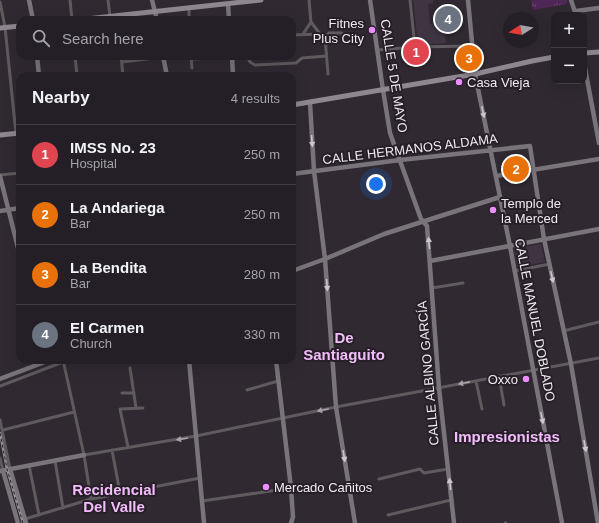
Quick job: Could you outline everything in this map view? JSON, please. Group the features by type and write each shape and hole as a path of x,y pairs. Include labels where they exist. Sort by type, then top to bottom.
{"main road":[{"path":"29,0 32,16"},
{"path":"152,0 156,16"},
{"path":"130,16 261,0"},
{"name":"CALLE 5 DE MAYO","path":"370,0 390,134 421,219 424,222"},
{"name":"CALLE MANUEL DOBLADO","path":"468,0 475,74 510,246 562,523"},
{"path":"572,2 576,12"},
{"path":"228,4 229,16"},
{"path":"581,12 599,8"},
{"path":"2,28 16,26"},
{"path":"587,53 599,52"},
{"path":"296,104 475,74 551,58"},
{"path":"37,60 39,72"},
{"path":"164,60 165,72"},
{"path":"232,60 233,72"},
{"path":"587,79 599,143"},
{"path":"310,102 314,172 325,259 336,407 355,523"},
{"path":"0,136 16,133"},
{"name":"CALLE HERMANOS ALDAMA","path":"296,174 400,160 530,146 533,170"},
{"path":"496,176 599,159"},
{"path":"533,170 544,239 571,364 598,523"},
{"path":"0,175 16,239"},
{"path":"296,270 384,234 500,197"},
{"path":"0,211 16,209"},
{"name":"CALLE ALBINO GARCÍA","path":"424,222 427,226 439,388 454,523"},
{"path":"430,261 599,229"},
{"path":"189,364 204,523"},
{"path":"276,364 291,488 293,517 291,523"},
{"path":"0,379 38,365"},
{"path":"18,523 1,471 10,468 84,455"},
{"path":"10,468 26,521"}],"street":[{"path":"70,0 72,16"},
{"path":"108,0 110,16"},
{"path":"309,0 311,22 320,34 325,37"},
{"path":"410,0 415,47"},
{"path":"0,2 2,28 16,120"},
{"path":"189,8 189,16"},
{"path":"303,34 311,22"},
{"path":"325,37 329,33 342,33"},
{"path":"296,35 320,34"},
{"path":"325,37 328,74"},
{"path":"377,50 415,47 472,46"},
{"path":"249,60 255,65 296,63 302,58 326,56"},
{"path":"75,60 77,72"},
{"path":"123,72 122,62 136,60"},
{"path":"191,60 192,68"},
{"path":"0,175 16,173"},
{"path":"514,271 550,264"},
{"path":"432,288 463,284"},
{"path":"563,331 599,322"},
{"path":"84,455 196,436 336,407 599,358"},
{"path":"0,386 55,364"},
{"path":"64,364 84,455 91,499"},
{"path":"130,368 136,408"},
{"path":"499,376 504,404"},
{"path":"247,390 278,381"},
{"path":"476,381 482,409"},
{"path":"122,393 134,392"},
{"path":"128,447 120,409 143,408"},
{"path":"2,430 74,412"},
{"path":"0,420 10,468"},
{"path":"112,450 120,494"},
{"path":"0,458 1,471"},
{"path":"55,461 63,508"},
{"path":"29,465 39,515"},
{"path":"379,479 420,469 424,473 448,468"},
{"path":"26,521 39,515 91,499 200,478"},
{"path":"202,501 291,488"},
{"path":"388,515 451,500"}],"shaded area":[{"path":"413,0 433,0 433,3 428,4 430,24 443,23 446,43 418,45"},
{"path":"541,244 545,262 517,267 514,249"}],"green space":[{"path":"531,0 567,0 567,4 533,10"}],"railway":[{"path":"0,433 7,469 23,523"}],"place":[{"name":"El Carmen","path":"448,19"},
{"name":"Fitnes Plus City","path":"372,30"},
{"name":"IMSS No. 23","path":"416,52"},
{"name":"La Bendita","path":"469,58"},
{"name":"Casa Vieja","path":"459,82"},
{"name":"La Andariega","path":"516,169"},
{"name":"Templo de la Merced","path":"493,210"},
{"name":"Oxxo","path":"526,379"},
{"name":"Mercado Cañitos","path":"266,487"}],"district":[{"name":"De Santiaguito","path":"344,346"},
{"name":"Impresionistas","path":"507,436"},
{"name":"Recidencial Del Valle","path":"114,498"}]}
